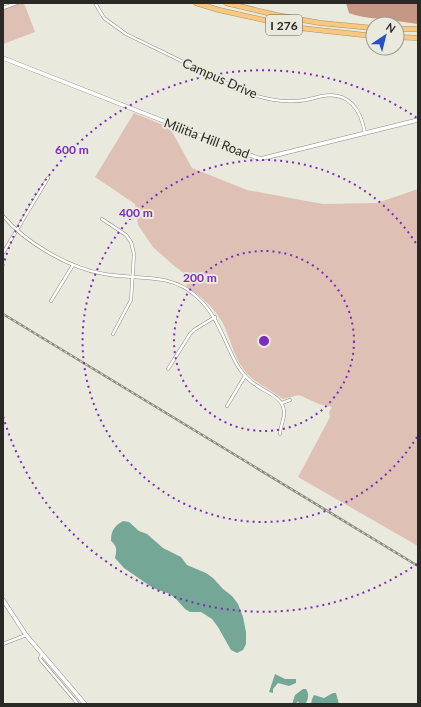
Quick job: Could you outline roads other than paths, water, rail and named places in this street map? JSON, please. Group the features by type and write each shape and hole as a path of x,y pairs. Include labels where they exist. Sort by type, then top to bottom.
{"highway":[{"name":"I 276","path":"196,3 219,10 300,28 365,35"},
{"name":"I 276","path":"226,3 283,17 320,23 365,27"},
{"path":"405,28 418,29"},
{"path":"405,37 418,38"}],"street":[{"path":"3,8 16,3"},
{"name":"Campus Drive","path":"95,3 104,18 126,34 247,93 282,101 303,100 328,95 338,96 354,105 359,113 366,132"},
{"name":"Militia Hill Road","path":"3,58 260,159 418,120"},
{"path":"3,253 48,178"},
{"path":"3,216 17,230 45,250 73,265 103,274 161,279 181,286 196,295 215,317 236,362 245,376 282,403 284,412 280,427 280,434"},
{"path":"102,219 124,233 131,242 134,259 132,300 113,334"},
{"path":"51,301 73,265"},
{"path":"168,369 190,334 215,317"},
{"path":"227,406 245,376"},
{"path":"282,403 290,400"},
{"path":"3,600 4,605 26,635 82,704"},
{"path":"3,644 26,635"}],"water":[{"path":"123,521 129,522 139,531 147,534 163,548 181,557 187,565 206,573 232,596 238,604 243,617 246,632 246,644 243,650 237,653 231,650 212,619 201,612 190,612 170,594 153,588 124,568 115,558 116,548 111,541 114,529"},
{"path":"275,674 285,679 296,679 296,683 289,686 278,683 273,689 273,693 269,692"},
{"path":"303,689 306,689 308,692 308,699 305,704 299,704 298,701 296,704 292,704 295,695"},
{"path":"336,693 339,704 311,704 314,695 324,698"}],"railway":[{"path":"3,314 418,566"}]}
